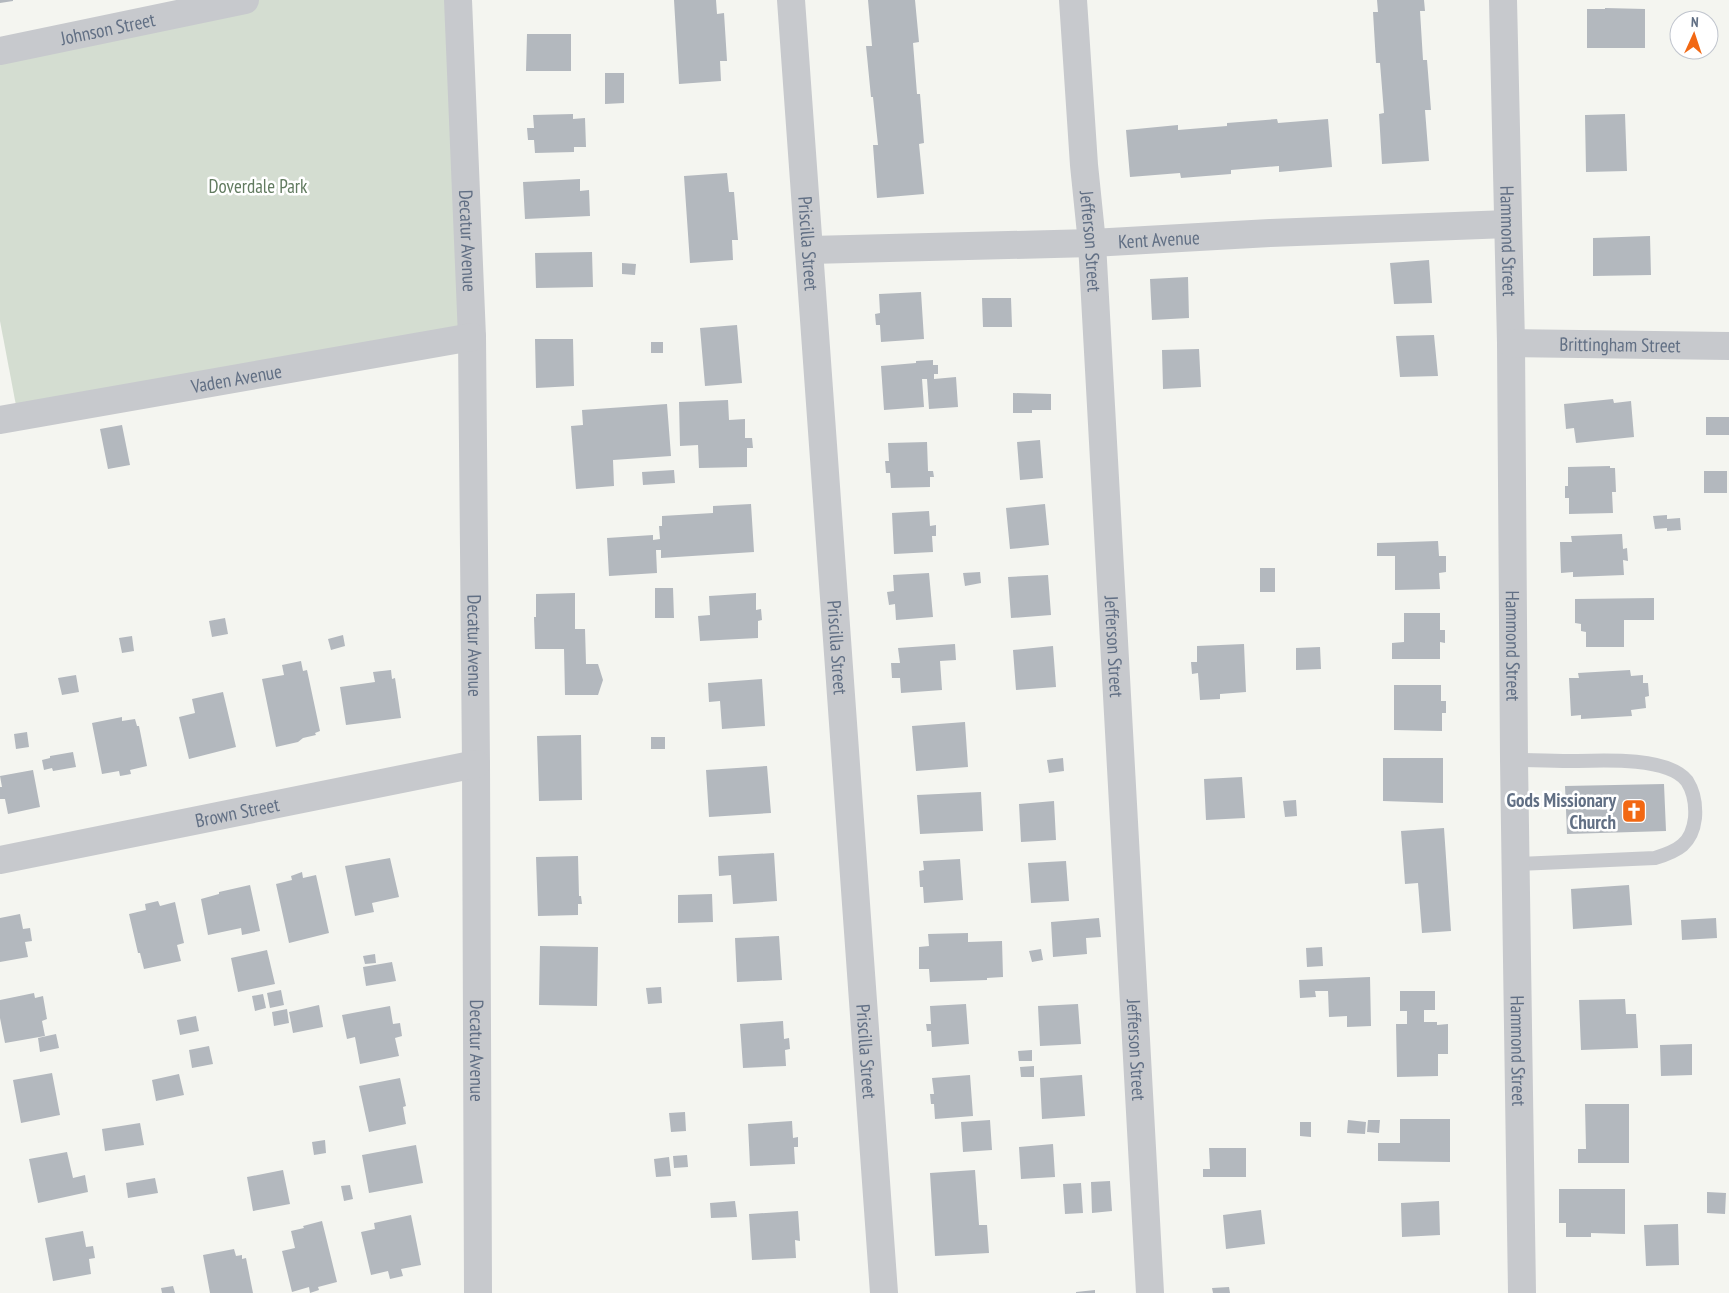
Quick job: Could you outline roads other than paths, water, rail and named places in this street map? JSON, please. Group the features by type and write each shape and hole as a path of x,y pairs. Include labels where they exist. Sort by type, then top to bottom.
{"street":[{"name":"Johnson Street","path":"0,52 181,6 245,0"},
{"name":"Decatur Avenue","path":"458,0 472,337 478,1293"},
{"name":"Priscilla Street","path":"791,0 810,250 881,1293"},
{"name":"Jefferson Street","path":"1073,0 1084,165 1092,243 1150,1293"},
{"name":"Hammond Street","path":"1503,0 1511,343 1514,760 1522,1293"},
{"name":"Kent Avenue","path":"810,250 1092,243 1280,232 1508,224"},
{"name":"Vaden Avenue","path":"0,420 472,337"},
{"name":"Brittingham Street","path":"1511,343 1729,346"},
{"name":"Brown Street","path":"0,860 476,764"}],"lane":[{"path":"1514,760 1637,761 1663,767 1675,772 1686,780 1694,796 1695,811 1694,828 1688,840 1675,852 1655,858 1517,864"}],"place":[{"name":"Gods Missionary Church","path":"1634,811"}],"park label":[{"name":"Doverdale Park","path":"258,186"}]}
